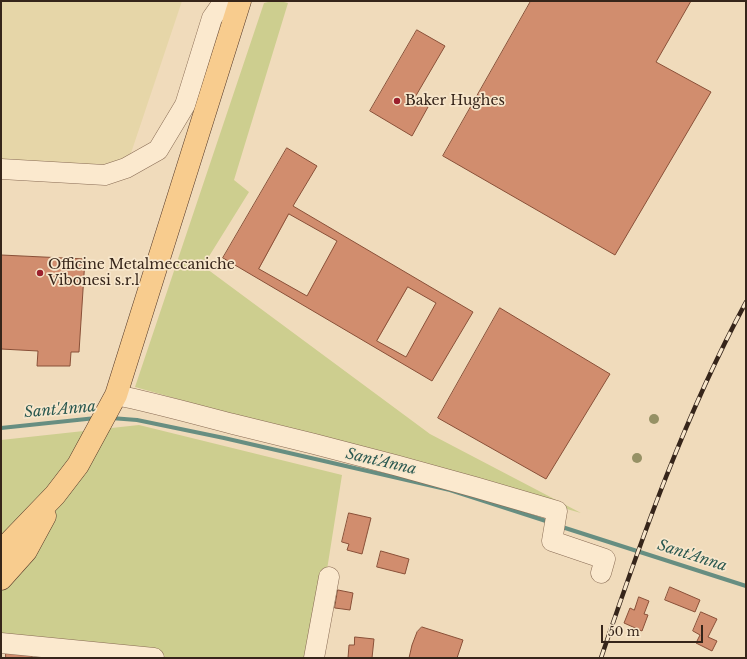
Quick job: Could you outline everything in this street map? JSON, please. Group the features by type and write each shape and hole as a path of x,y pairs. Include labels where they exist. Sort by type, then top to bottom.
{"main road":[{"path":"1,552 55,495 78,465 113,401 240,1"},
{"path":"1,579 26,552 55,495"}],"street":[{"path":"1,169 105,175 126,168 158,150 185,105 212,18 224,1"},
{"path":"113,401 142,400 184,412 335,448 492,491 557,511 552,541 605,559 601,573"},
{"path":"314,658 329,578"},
{"path":"1,643 154,658"}],"shaded area":[{"path":"1,1 182,1 126,168 1,169"}],"green space":[{"path":"272,1 288,3 234,180 249,192 203,266 430,434 581,513 135,387 264,3"},
{"path":"139,425 342,475 313,658 154,658 1,643 1,579 26,551 1,551 1,440"}],"building":[{"path":"531,1 691,1 656,62 711,92 615,255 443,156"},
{"path":"417,30 445,46 414,99 428,107 412,136 370,111"},
{"path":"287,148 317,166 293,206 473,312 432,381 223,258","holes":["289,214 337,241 307,296 259,269","408,287 436,303 406,357 377,341"]},
{"path":"1,255 85,259 79,352 71,352 70,366 37,366 38,351 1,349"},
{"path":"500,308 610,374 546,479 438,418"},
{"path":"349,513 371,518 362,554 347,550 349,544 342,542"},
{"path":"381,551 409,559 405,574 377,567"},
{"path":"670,587 700,600 695,612 665,600"},
{"path":"338,590 353,593 350,610 335,608"},
{"path":"639,597 649,601 644,614 648,615 642,631 624,623 630,608 634,610"},
{"path":"701,612 717,619 708,637 717,641 712,651 696,643 700,635 693,631"},
{"path":"422,627 463,640 457,658 409,658 417,632"},
{"path":"355,637 374,639 372,658 348,658 349,645 354,645"},
{"path":"6,651 32,653 32,658 6,658"}],"waterway":[{"name":"Sant'Anna","path":"1,428 96,418"},
{"name":"Sant'Anna","path":"111,418 137,420 224,438 450,490 549,522"},
{"name":"Sant'Anna","path":"559,526 746,586"}],"railway":[{"path":"601,658 632,567 684,432 703,388 746,302"}],"place":[{"name":"Baker Hughes","path":"397,101"},
{"name":"Officine Metalmeccaniche Vibonesi s.r.l","path":"40,273"}]}
